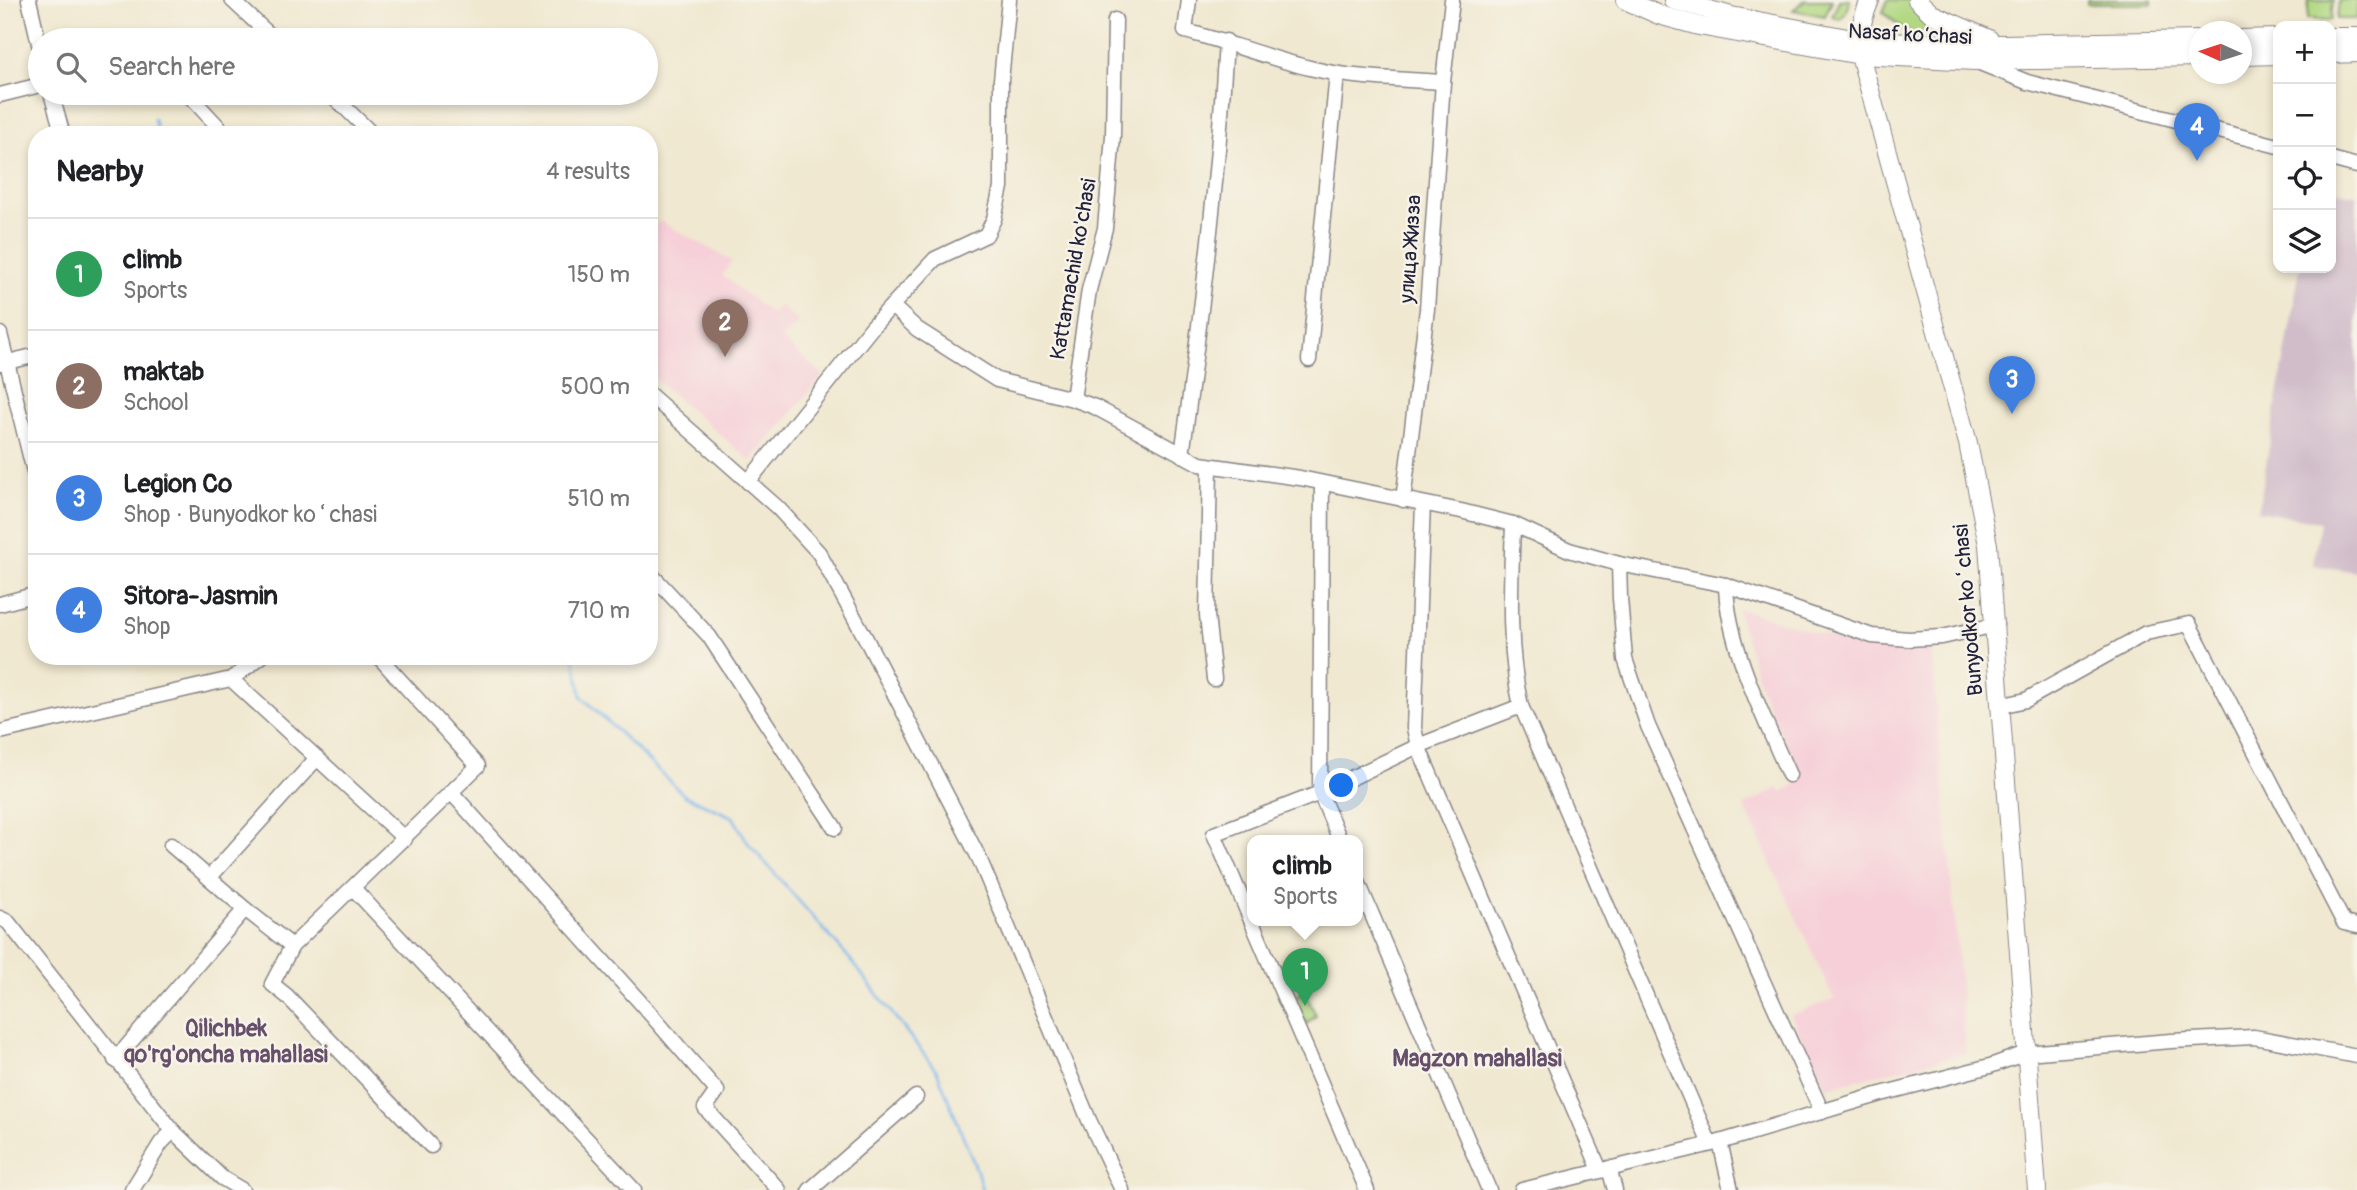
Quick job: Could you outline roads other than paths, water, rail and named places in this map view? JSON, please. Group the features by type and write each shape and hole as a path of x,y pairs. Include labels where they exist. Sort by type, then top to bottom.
{"main road":[{"name":"Nasaf ko‘chasi","path":"1625,0 1659,15 1699,26 1975,61 2189,57"},
{"name":"Nasaf ko‘chasi","path":"1673,0 1859,47 1907,43 2189,40"},
{"path":"1859,47 1862,18 1870,0"},
{"path":"1917,0 1932,14 1973,34 2003,44"},
{"path":"2336,37 2357,37"},
{"path":"2252,39 2273,38"},
{"name":"Bunyodkor koʻchasi","path":"1859,47 1968,443 1988,545 2037,1190"},
{"path":"2336,54 2357,53"},
{"path":"2252,56 2273,55"}],"street":[{"path":"29,0 35,28"},
{"path":"232,0 262,28"},
{"path":"748,482 892,306 935,259 986,235 994,219 1001,187 1002,80 1009,0"},
{"path":"1189,0 1185,31 1337,74 1443,82"},
{"name":"улица Жизза","path":"1403,500 1427,309 1443,82 1452,0"},
{"name":"Kattamachid ko'chasi","path":"1073,398 1089,290 1105,228 1113,136 1115,20"},
{"path":"1182,455 1206,282 1221,140 1226,41"},
{"path":"1975,61 2027,82 2273,145"},
{"path":"1309,360 1337,74"},
{"path":"0,95 28,88"},
{"path":"54,105 60,126"},
{"path":"198,105 218,126"},
{"path":"341,105 361,126"},
{"path":"2336,160 2357,166"},
{"path":"892,306 917,329 997,380 1073,398 1095,407 1200,464 1322,483 1461,510 1513,524 1569,550 1619,564 1727,584 1872,636 1909,639 1942,637 1996,625"},
{"path":"0,334 4,363 28,451"},
{"path":"4,363 28,357"},
{"path":"658,402 778,508 818,553 866,637 979,858 1088,1121 1122,1190"},
{"path":"1210,466 1207,615 1214,679"},
{"path":"1322,483 1320,793 1338,835"},
{"path":"1423,504 1414,728 1418,746 1615,1190"},
{"path":"1513,524 1510,615 1516,684 1521,706 1715,1143 1731,1190"},
{"path":"1619,564 1619,598 1625,659 1648,726 1822,1112"},
{"path":"658,582 709,636 835,828"},
{"path":"1727,584 1727,605 1749,681 1789,775"},
{"path":"0,604 28,596"},
{"path":"2000,706 2026,700 2146,633 2189,624 2344,923 2357,926"},
{"path":"0,732 230,680 250,665"},
{"path":"385,665 478,766 292,946 272,984 287,996 431,1146"},
{"path":"230,680 404,839"},
{"path":"1247,911 1214,834 1320,793 1418,746 1521,706"},
{"path":"209,878 317,758"},
{"path":"451,792 717,1091 705,1108 779,1190"},
{"path":"171,845 292,946"},
{"path":"353,888 634,1190"},
{"path":"1363,896 1489,1190"},
{"path":"115,1060 245,909"},
{"path":"0,918 8,922 173,1131 222,1178 242,1190"},
{"path":"1254,926 1367,1190"},
{"path":"1522,1190 1715,1143 1990,1066 2026,1053 2254,1037 2357,1056"},
{"path":"810,1190 916,1097"},
{"path":"132,1190 161,1143 173,1131"}],"waterway":[{"path":"154,119 156,126"},
{"path":"576,665 582,697 685,796 733,817 748,843 849,958 937,1071 982,1190"}],"place":[{"name":"Sitora-Jasmin","path":"2197,161"},
{"name":"maktab","path":"725,357"},
{"name":"Legion Co","path":"2012,414"},
{"name":"climb","path":"1305,1006"}],"district":[{"name":"Qilichbek qo'rg'oncha mahallasi","path":"226,1041"},
{"name":"Magzon mahallasi","path":"1477,1058"}]}
